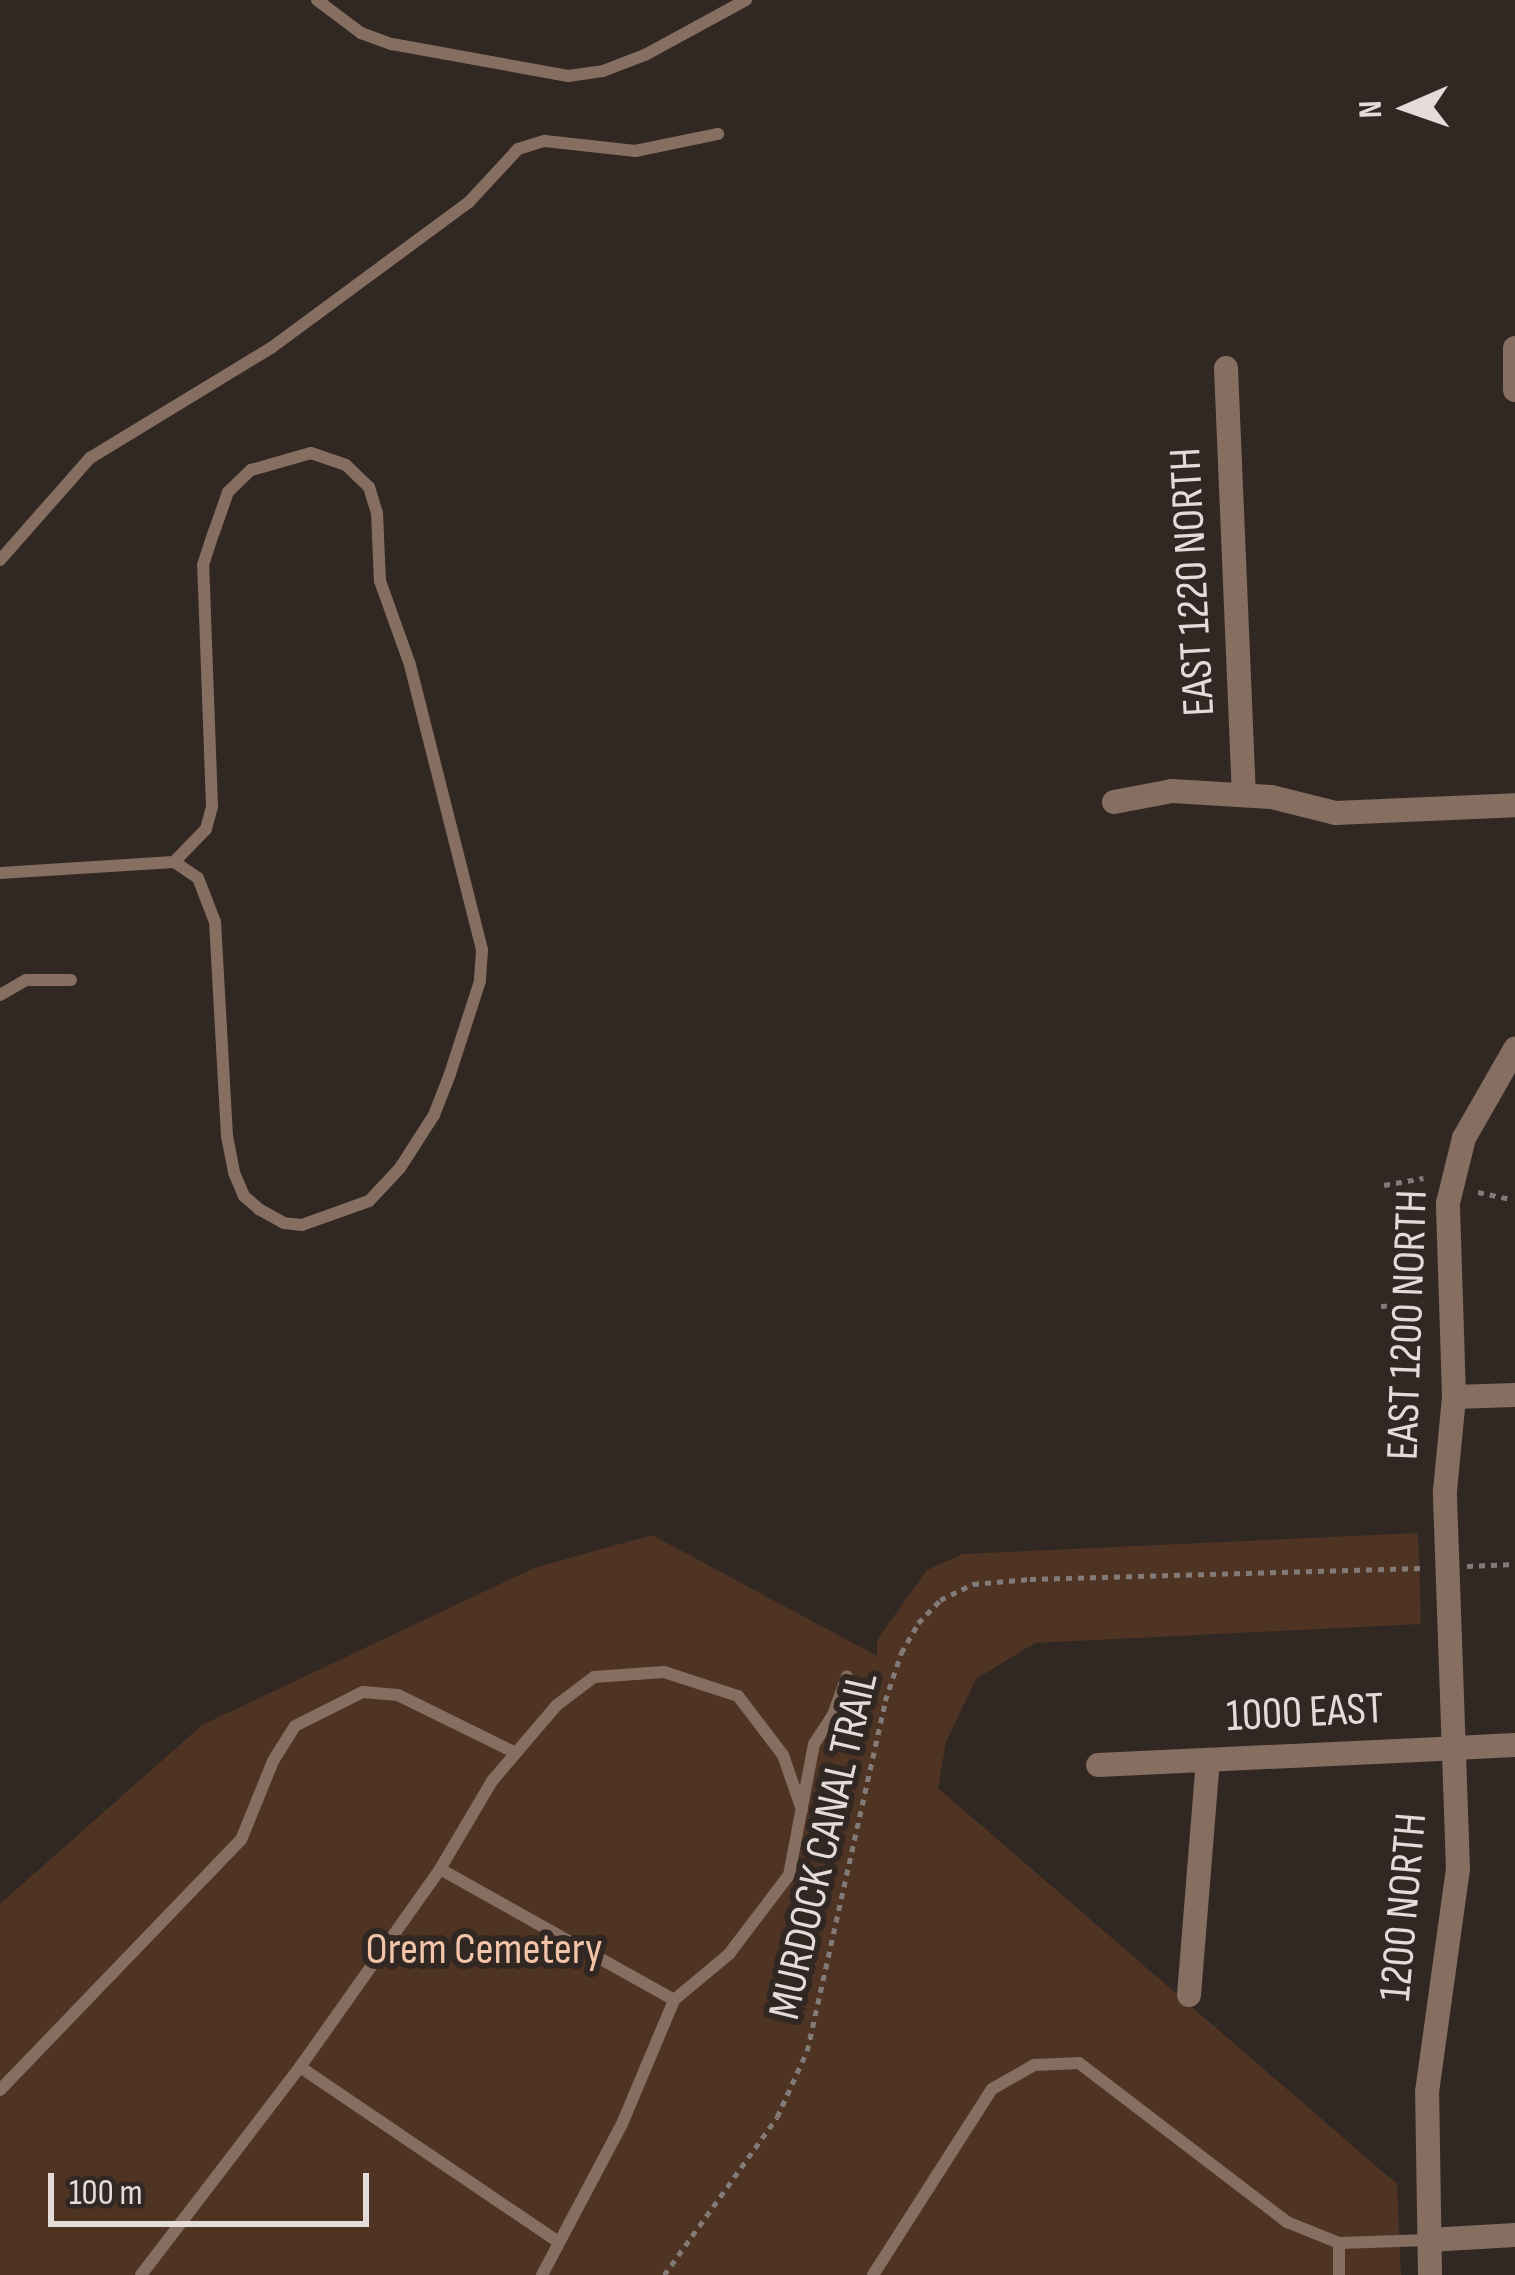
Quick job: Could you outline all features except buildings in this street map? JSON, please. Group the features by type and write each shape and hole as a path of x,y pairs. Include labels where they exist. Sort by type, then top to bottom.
{"street":[{"path":"1515,348 1515,390"},
{"name":"EAST 1220 NORTH","path":"1226,368 1244,794"},
{"path":"1114,802 1172,791 1244,794 1335,813 1515,805"},
{"name":"EAST 1200 NORTH","path":"1446,1546 1445,1491 1454,1397 1448,1224 1452,1176 1468,1130 1515,1049"},
{"path":"1454,1397 1515,1395"},
{"name":"1200 NORTH","path":"1430,2275 1427,2092 1458,1869 1446,1546"},
{"name":"1000 EAST","path":"1098,1765 1515,1745"},
{"path":"1189,1996 1208,1760"},
{"path":"1429,2240 1515,2235"}],"lane":[{"path":"317,0 361,33 392,44 568,76 603,71 645,56 746,0"},
{"path":"0,560 90,458 271,348 469,202 518,149 545,141 635,151 718,134"},
{"path":"0,873 174,862 198,878 215,922 227,1136 244,1196 284,1223 302,1225 369,1201 400,1168 434,1115 480,981 482,950 410,665 380,580 377,513 369,487 346,465 310,453 279,458 250,470 228,491 203,565 212,806 206,829 174,862"},
{"path":"0,995 26,980 71,980"},
{"path":"141,2275 299,2067 440,1869 492,1781 557,1705 594,1677 664,1672 738,1696 783,1755 802,1810"},
{"path":"542,2275 556,2240 622,2124 674,2000 729,1954 789,1874 814,1744 833,1715 847,1676"},
{"path":"0,2090 242,1840 273,1761 295,1726 364,1692 398,1695 516,1753"},
{"path":"440,1869 674,2000"},
{"path":"873,2275 992,2089 1034,2065 1079,2063 1287,2222 1339,2243 1429,2240"},
{"path":"299,2067 556,2240"},
{"path":"1339,2243 1339,2275"}],"path":[{"path":"1384,1185 1423,1178"},
{"path":"1478,1192 1510,1199"},
{"path":"1381,1306 1424,1304"},
{"path":"1463,1566 1515,1564"},
{"name":"MURDOCK CANAL TRAIL","path":"664,2275 777,2116 807,2050 886,1701 918,1623 940,1600 973,1585 1030,1579 1422,1568"}],"green space":[{"name":"Orem Cemetery","path":"1418,1533 1421,1624 1035,1643 976,1679 946,1742 938,1788 1397,2184 1401,2275 0,2275 0,1904 202,1725 534,1568 652,1535 877,1656 877,1640 927,1570 963,1554"}]}
